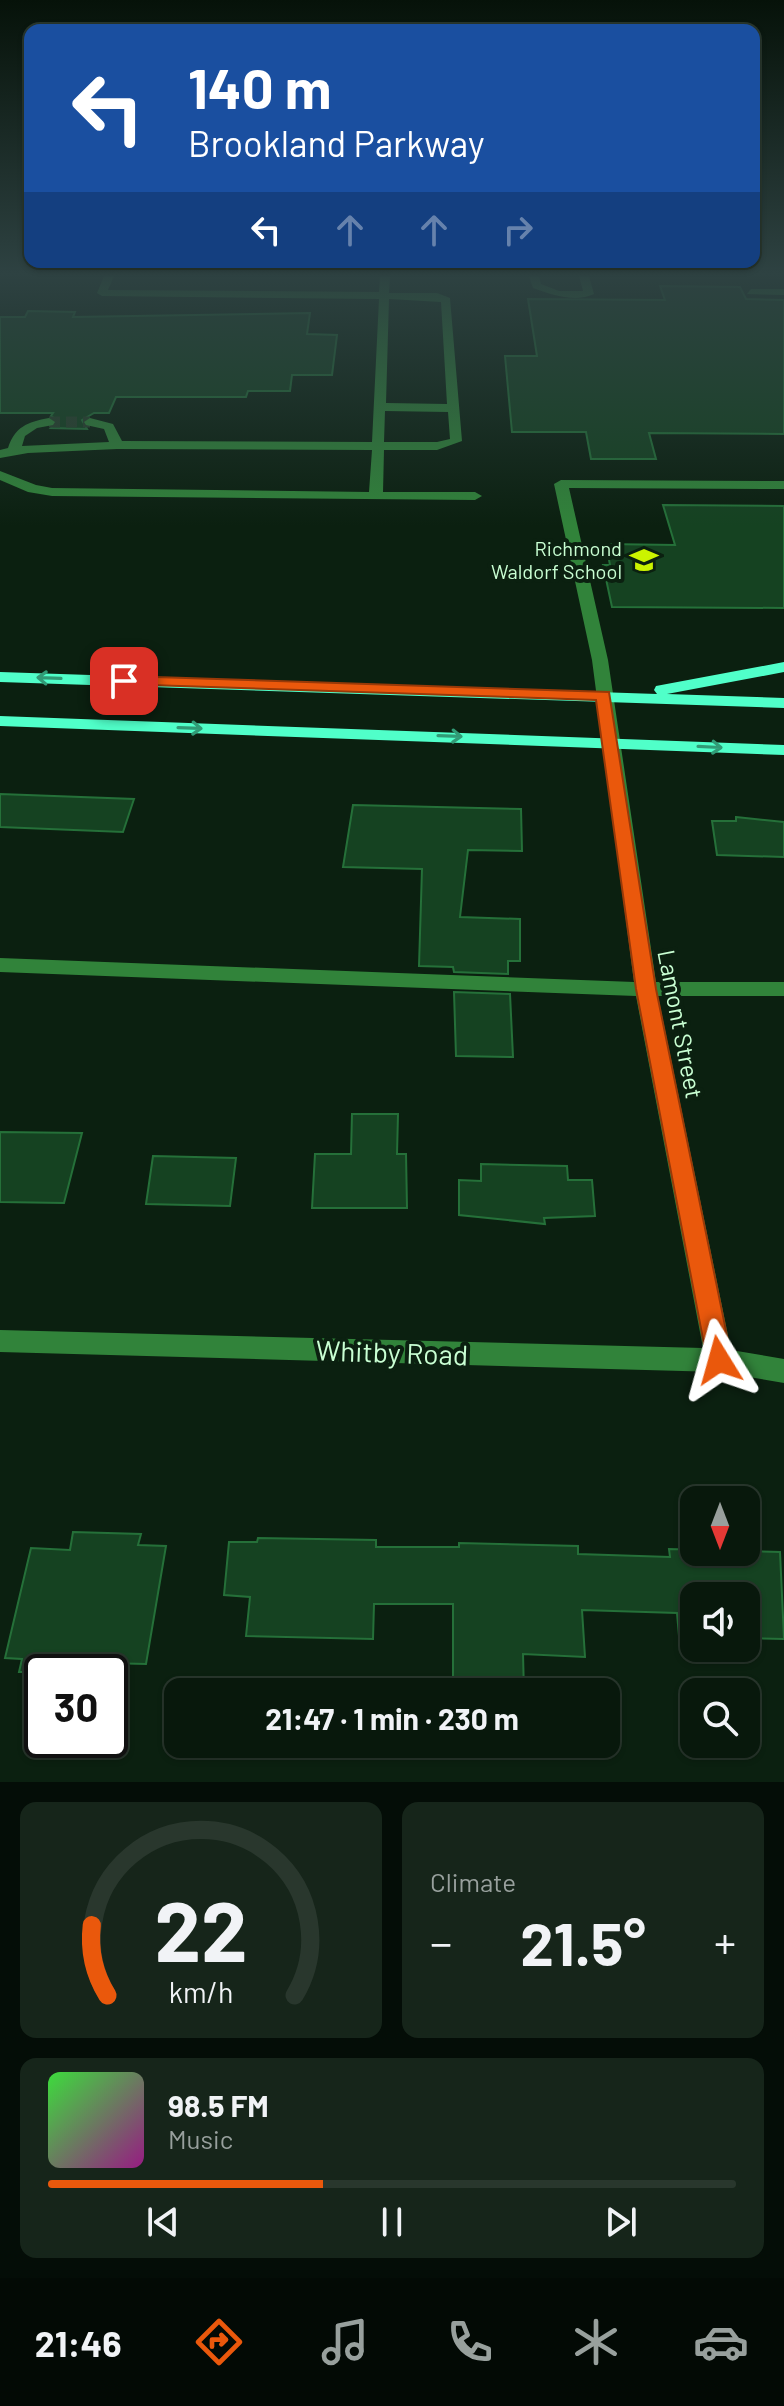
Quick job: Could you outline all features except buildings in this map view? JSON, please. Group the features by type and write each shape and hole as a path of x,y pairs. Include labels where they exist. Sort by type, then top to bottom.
{"main road":[{"path":"627,696 784,667"},
{"path":"0,677 784,703"},
{"path":"0,721 784,750"}],"street":[{"path":"376,496 381,359"},
{"path":"0,454 14,450 79,450 117,445 437,446 456,441 450,359"},
{"path":"379,407 453,408"},
{"path":"14,450 19,434 33,425 49,422"},
{"path":"90,422 109,427 117,445"},
{"path":"0,475 33,489 52,492 475,496"},
{"name":"Lamont Street","path":"719,1360 646,989 600,660 561,484 784,485"},
{"path":"0,965 646,989 784,989"},
{"name":"Whitby Road","path":"0,1341 719,1360 784,1371"}],"tunnel":[{"path":"49,422 90,422"}],"place":[{"name":"Richmond Waldorf School","path":"644,560"}],"route":[{"path":"124,681 603,696 646,989 716,1329 719,1360"}]}
